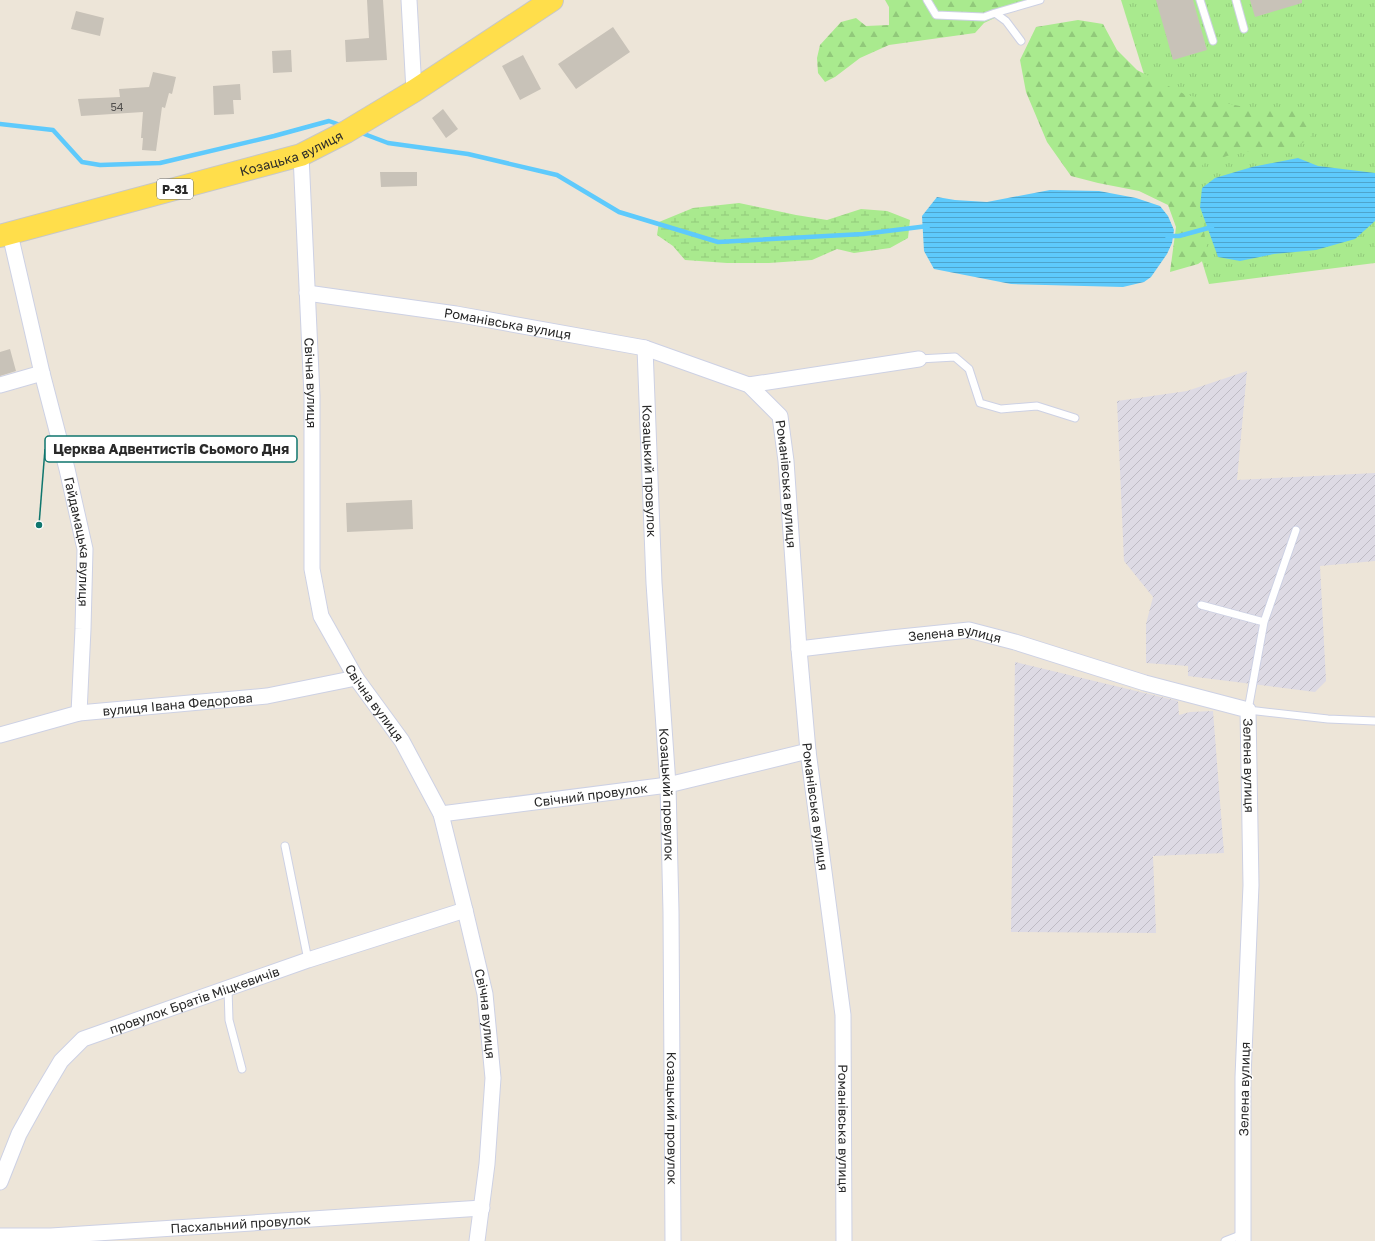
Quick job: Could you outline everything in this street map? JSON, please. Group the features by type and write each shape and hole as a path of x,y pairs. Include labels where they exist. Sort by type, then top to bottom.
{"main road":[{"name":"Козацька вулиця","path":"5,235 301,154 353,128 414,91 552,0"}],"street":[{"path":"410,0 414,91"},
{"name":"Свічна вулиця","path":"301,154 312,396 312,570 321,616 356,678 402,741 441,814 486,994 493,1078 487,1164 477,1241"},
{"name":"Гайдамацька вулиця","path":"5,235 67,468 85,549 79,713"},
{"name":"Романівська вулиця","path":"308,293 456,314 645,348 749,385 780,416 786,461 799,649 808,751 843,1015 844,1241"},
{"name":"Козацький провулок","path":"645,348 654,582 668,785 671,912 673,1241"},
{"name":"Романівська вулиця","path":"749,385 919,359"},
{"path":"0,385 42,373"},
{"name":"Зелена вулиця","path":"799,649 969,630 1015,642 1145,683 1248,710 1251,885 1243,1076 1243,1237"},
{"name":"вулиця Івана Федорова","path":"0,735 79,713 174,703 267,696 356,678"},
{"name":"Свічний провулок","path":"441,814 668,785 808,751"},
{"name":"провулок Братів Міцкевичів","path":"0,1182 19,1134 39,1098 62,1061 83,1039 308,960 465,910"},
{"name":"Пасхальний провулок","path":"0,1236 51,1236 482,1208"}],"lane":[{"path":"927,0 936,15 984,16 1040,0"},
{"path":"1200,0 1213,41"},
{"path":"1236,0 1244,29"},
{"path":"995,13 1006,21 1021,41"},
{"path":"919,359 955,357 970,369 980,403 1001,409 1037,406 1075,418"},
{"path":"1296,530 1264,622 1248,710 1328,719 1375,721"},
{"path":"1201,605 1264,622"},
{"path":"284,846 308,960"},
{"path":"228,988 229,1020 242,1069"},
{"name":"Зелена вулиця","path":"1225,1241 1243,1237"}],"shaded area":[{"path":"1247,371 1237,480 1375,473 1375,561 1320,566 1326,681 1315,692 1188,676 1188,666 1146,663 1146,624 1153,597 1124,561 1117,401 1187,391"},
{"path":"1015,662 1178,701 1179,715 1190,712 1213,711 1224,853 1153,856 1156,933 1011,932"}],"green space":[{"path":"885,0 1033,0 984,23 975,33 889,45 860,58 835,77 825,82 818,73 817,58 820,45 841,22 856,18 866,26 889,25 889,7"},
{"path":"1121,0 1375,0 1375,263 1209,284"},
{"path":"1078,20 1103,24 1117,50 1137,70 1186,95 1259,110 1297,111 1311,125 1311,139 1295,146 1236,153 1203,164 1196,179 1208,257 1198,264 1170,272 1176,227 1168,205 1139,191 1071,176 1047,142 1026,92 1020,60 1036,27"},
{"path":"739,203 827,220 861,209 887,211 910,220 908,238 890,248 854,253 837,249 812,260 769,263 727,263 685,260 673,246 657,235 659,222 693,208"}],"water":[{"path":"1298,158 1318,166 1375,173 1375,221 1355,239 1316,250 1274,254 1240,261 1218,257 1200,207 1202,188 1215,178 1252,167"},
{"path":"1050,190 1099,191 1136,198 1160,206 1168,216 1174,230 1172,243 1167,254 1151,277 1144,282 1123,287 1011,284 934,269 924,251 922,216 937,197 987,202"}],"building":[{"path":"367,0 383,0 387,60 346,62 345,40 369,38"},
{"path":"1156,0 1193,0 1207,50 1173,60"},
{"path":"1250,0 1302,0 1302,3 1255,17"},
{"path":"76,11 104,18 100,36 71,29"},
{"path":"613,27 630,52 576,89 558,64"},
{"path":"291,50 292,72 273,73 272,51"},
{"path":"523,55 541,89 520,100 502,66"},
{"path":"153,72 176,77 172,94 169,93 165,108 162,107 156,151 142,150 143,138 141,138 143,112 81,116 78,99 120,97 119,89 149,87"},
{"path":"240,84 241,100 233,100 234,114 214,115 213,86"},
{"path":"443,109 458,129 446,138 432,118"},
{"path":"380,172 417,172 417,186 381,187"},
{"path":"10,349 16,371 0,376 0,352"},
{"path":"412,500 413,529 347,532 346,503"}],"waterway":[{"path":"0,124 53,130 82,162 100,165 160,163 274,136 329,121 343,126"},
{"path":"359,132 388,143 468,154 557,175 619,212 718,242 863,234 928,226"},
{"path":"1167,236 1179,236 1212,227"}],"place":[{"name":"Церква Адвентистiв Сьомого Дня","path":"39,525"}]}
